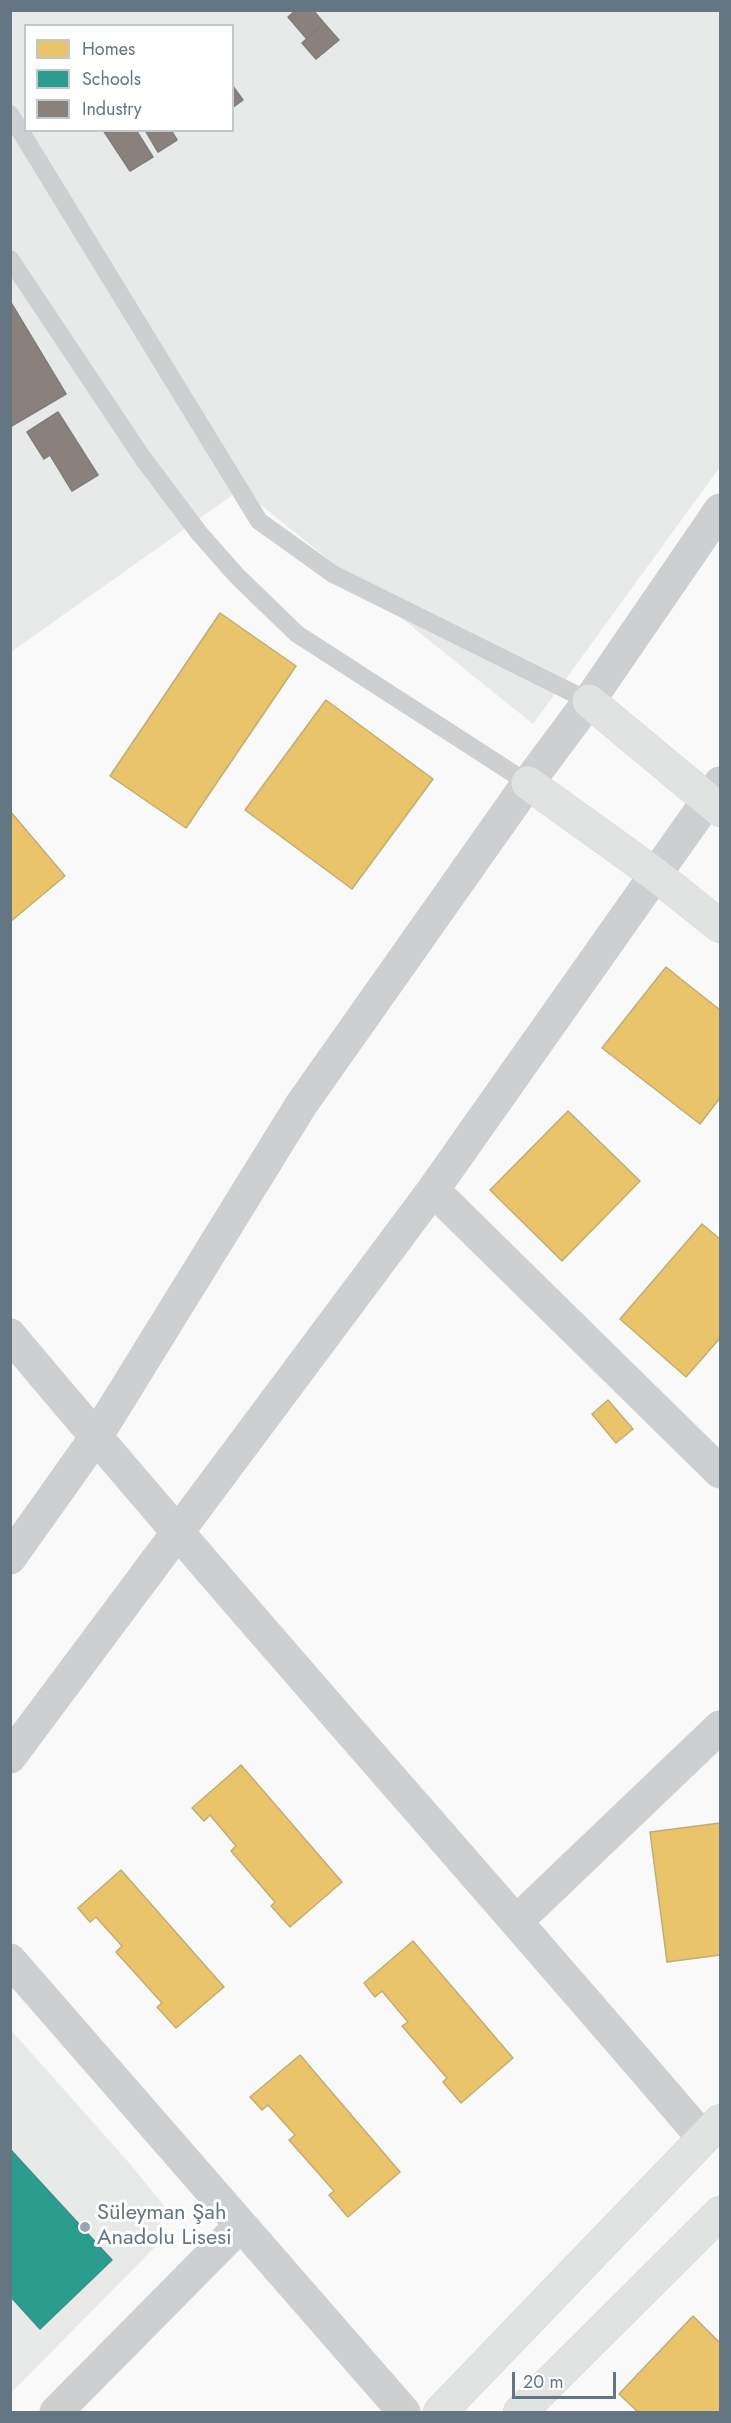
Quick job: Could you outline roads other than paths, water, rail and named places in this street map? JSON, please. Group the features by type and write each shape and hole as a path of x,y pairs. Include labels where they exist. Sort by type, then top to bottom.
{"street":[{"path":"10,1558 96,1437 301,1105 528,783 589,701 720,510"},
{"path":"10,1757 433,1190 656,875 716,798 589,701"},
{"path":"528,783 656,875 720,926"},
{"path":"433,1190 720,1472"},
{"path":"10,1335 178,1533 517,1921 712,2129 440,2412"},
{"path":"517,1921 720,1727"},
{"path":"10,1960 404,2412"},
{"path":"520,2412 720,2212"},
{"path":"56,2412 241,2225"}],"lane":[{"path":"10,114 259,521 333,574 589,701"},
{"path":"10,259 142,457 199,533 237,576 297,634 528,783"}],"place":[{"name":"Süleyman Şah Anadolu Lisesi","path":"85,2227"}]}
